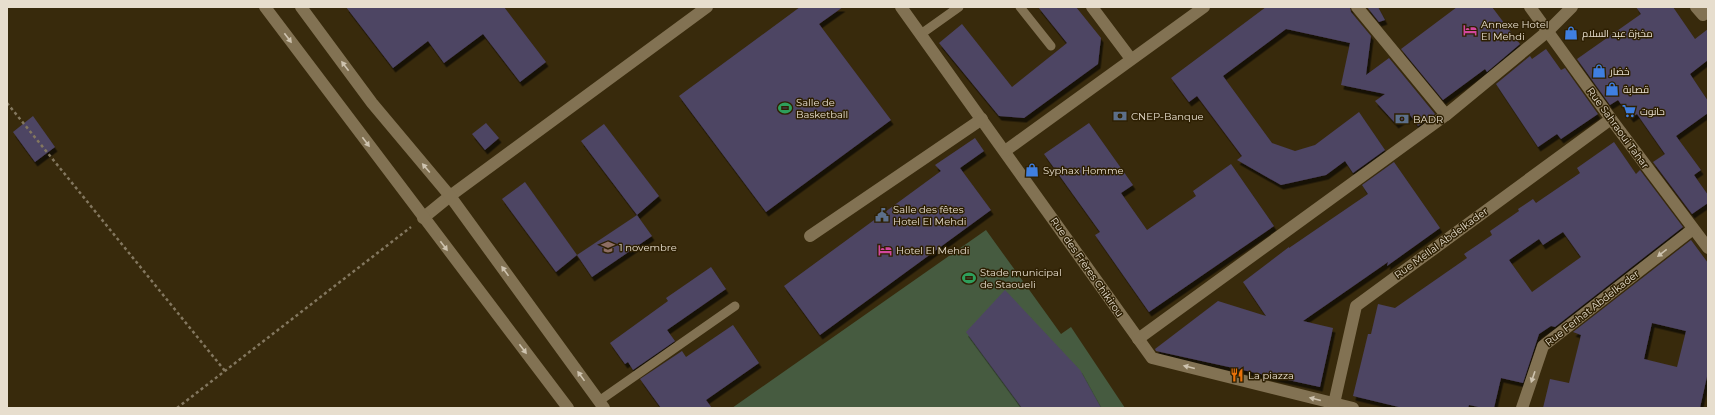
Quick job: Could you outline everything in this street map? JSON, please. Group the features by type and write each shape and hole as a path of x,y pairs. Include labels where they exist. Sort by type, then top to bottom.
{"street":[{"path":"264,7 568,408"},
{"path":"301,7 372,103 450,196 602,405"},
{"path":"423,218 450,196 707,7"},
{"name":"Rue des Frères Chikirou","path":"901,7 1152,358 1333,406 1353,408"},
{"path":"1092,7 1131,59"},
{"path":"1005,151 1204,7"},
{"path":"1356,7 1446,115"},
{"name":"Rue Sahraoui Tahar","path":"1530,7 1611,119 1708,248"},
{"path":"1138,339 1446,115 1548,31 1572,7"},
{"path":"1696,7 1702,16 1708,11"},
{"name":"Rue Mellal Abdelkader","path":"1333,406 1356,306 1611,119"},
{"path":"810,236 982,120"},
{"name":"Rue Ferhat Abdelkader","path":"1522,408 1544,346 1693,229"}],"lane":[{"path":"920,34 959,7"},
{"path":"1020,7 1051,46"},
{"path":"602,405 736,306"}],"path":[{"path":"7,103 225,371"},
{"path":"177,408 423,218"}],"green space":[{"name":"Stade municipal de Staoueli","path":"986,230 1061,334 1071,327 1125,408 732,408"}],"building":[{"path":"346,7 504,7 546,62 520,82 483,34 444,63 428,41 393,68"},
{"name":"Salle de Basketball","path":"800,7 843,7 819,24 891,120 766,212 679,96"},
{"path":"1038,7 1076,7 1101,38 1098,64 1024,118 999,116 939,43 962,24 1012,87 1067,43"},
{"path":"1266,7 1350,7 1351,12 1371,36 1366,75 1389,58 1435,114 1418,126 1410,115 1396,124 1375,101 1385,94 1341,85 1350,43 1286,29 1223,76 1272,143 1295,151 1315,145 1359,112 1385,150 1353,173 1345,161 1326,175 1281,185 1237,160 1242,156 1197,96 1189,102 1171,78"},
{"path":"1367,7 1378,7 1385,20 1379,22"},
{"path":"1457,7 1492,7 1520,44 1487,72 1485,69 1443,100 1401,49"},
{"path":"1636,7 1673,7 1695,39 1708,29 1708,60 1690,74 1708,101 1708,113 1676,136 1701,170 1694,175 1708,195 1708,203 1692,214 1653,162 1665,154 1637,114 1631,118 1618,100 1610,105 1577,59 1641,14"},
{"path":"1546,49 1561,70 1565,68 1598,114 1561,139 1557,134 1538,147 1496,84 1530,56 1532,59"},
{"path":"33,116 55,147 35,162 13,132"},
{"path":"486,123 499,138 485,150 472,134"},
{"path":"1089,123 1133,185 1121,193 1147,230 1196,196 1193,191 1231,164 1274,226 1149,312 1095,235 1100,232 1044,154"},
{"path":"604,124 659,196 637,215 581,141"},
{"name":"Hotel El Mehdi","path":"975,138 984,151 960,168 991,210 820,335 784,286 941,171 935,165"},
{"path":"1614,142 1636,174 1640,170 1683,227 1555,327 1551,326 1539,334 1523,383 1501,378 1494,408 1483,408 1469,405 1468,408 1403,408 1353,396 1368,334 1371,334 1378,304 1395,308 1467,258 1464,254 1492,235 1490,231 1519,211 1518,209 1533,199 1536,203 1580,173 1577,168","holes":["1563,232 1581,257 1532,292 1509,260 1539,239 1543,245"]},
{"path":"1394,162 1440,228 1387,266 1388,262 1303,321 1333,328 1320,387 1156,351 1155,349 1218,301 1266,316 1243,282 1289,247 1368,194 1362,185"},
{"path":"525,182 577,255 556,272 502,199"},
{"path":"637,215 652,236 592,277 577,255"},
{"path":"1691,240 1708,263 1708,372 1700,408 1543,408 1550,379 1569,383 1581,335 1573,332","holes":["1652,323 1686,331 1677,367 1644,359"]},
{"path":"711,267 726,289 667,330 675,341 633,370 628,362 625,364 610,343 668,301 666,298"},
{"path":"1005,290 1080,370 1101,408 1022,408 966,332"},
{"path":"733,325 759,363 706,400 712,408 661,408 640,379 682,351 686,357"}],"place":[{"name":"Annexe Hotel El Mehdi","path":"1470,30"},
{"name":"مخبزة عبد السلام","path":"1571,33"},
{"name":"خضار","path":"1599,71"},
{"name":"قصابة","path":"1612,89"},
{"name":"Salle de Basketball","path":"785,108"},
{"name":"حانوت","path":"1629,111"},
{"name":"CNEP-Banque","path":"1120,116"},
{"name":"BADR","path":"1402,119"},
{"name":"Syphax Homme","path":"1032,170"},
{"name":"Salle des fêtes Hotel El Mehdi","path":"882,215"},
{"name":"1 novembre","path":"608,247"},
{"name":"Hotel El Mehdi","path":"885,250"},
{"name":"Stade municipal de Staoueli","path":"969,278"},
{"name":"La piazza","path":"1237,375"}]}
